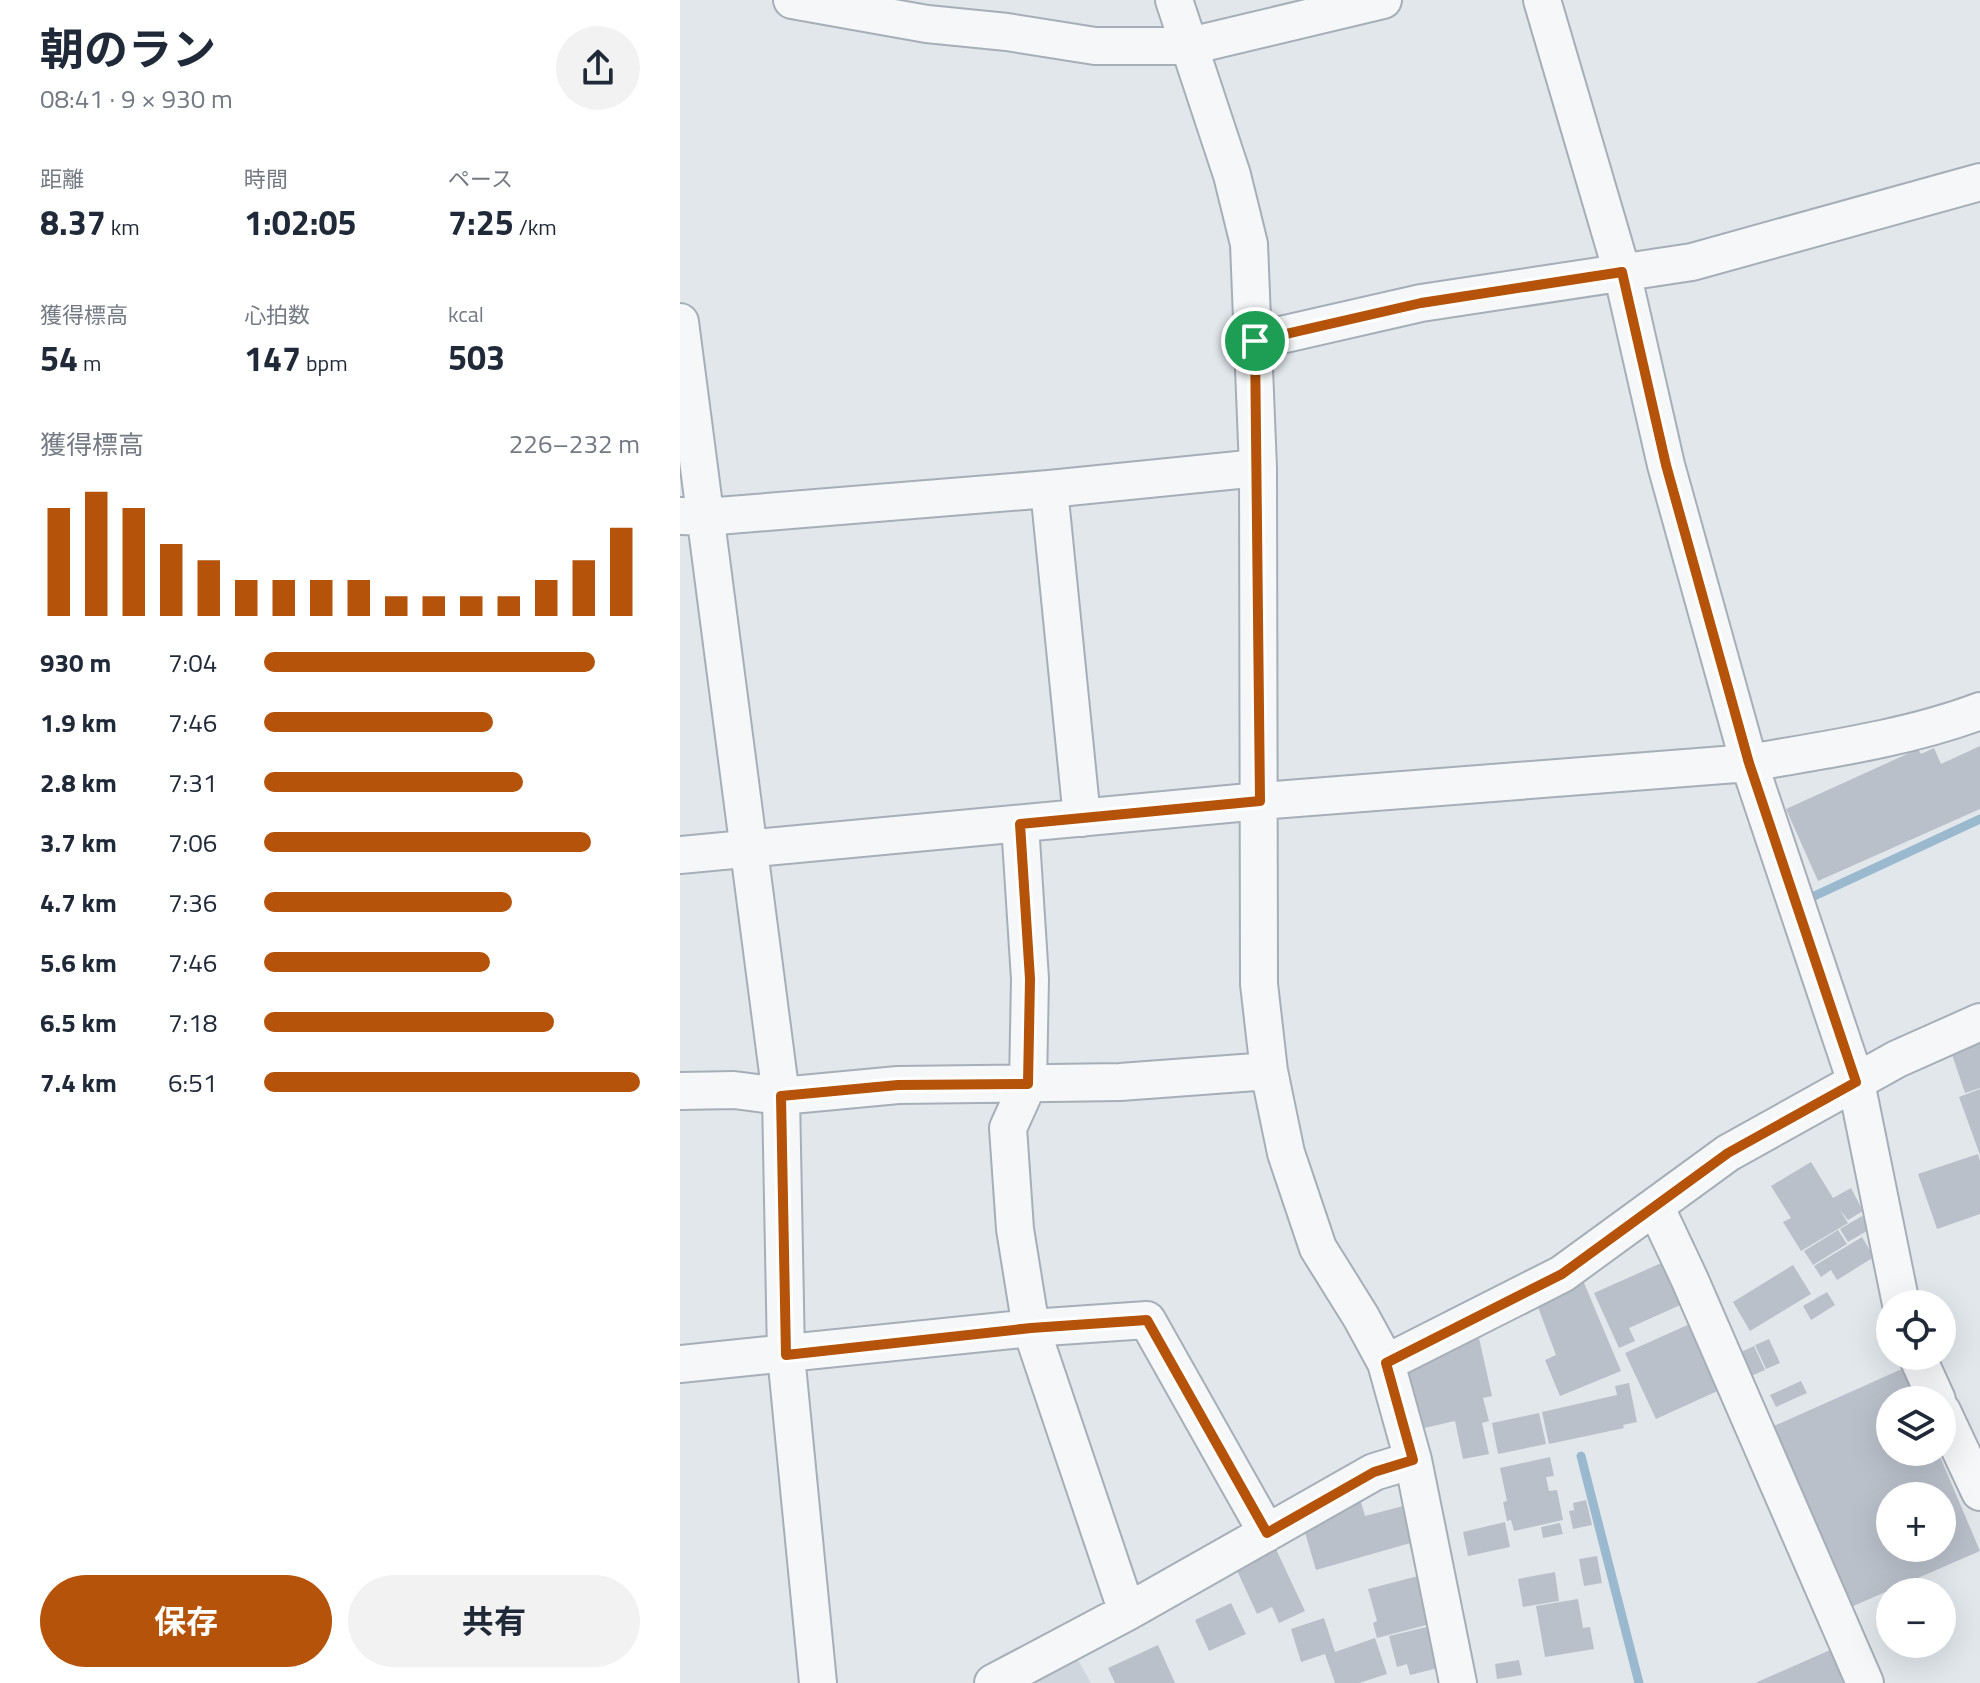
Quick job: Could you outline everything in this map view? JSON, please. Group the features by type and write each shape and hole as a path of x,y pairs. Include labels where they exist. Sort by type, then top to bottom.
{"street":[{"path":"792,0 927,24 1007,32 1095,46 1190,46 1383,0"},
{"path":"1174,0 1232,175 1249,244 1258,468 1259,984 1269,1071 1286,1153 1318,1248 1386,1363 1413,1460 1458,1683"},
{"path":"1542,0 1622,272 1666,465 1749,763 1856,1082 1898,1290"},
{"path":"1255,341 1421,303 1692,262 1980,182"},
{"path":"680,322 692,517 748,849 781,1096 786,1355 818,1683"},
{"path":"692,517 1049,489 1258,468"},
{"path":"1049,489 1082,818"},
{"path":"680,855 1260,801 1749,763 1823,750 1956,720 1980,711"},
{"path":"1020,824 1030,979 1028,1084 1008,1128 1015,1229 1031,1328 1127,1612"},
{"path":"1386,1363 1562,1274 1728,1153 1897,1059 1980,1022"},
{"path":"680,1091 734,1090 781,1096 898,1085 1120,1082 1269,1071"},
{"path":"1656,1208 1865,1683"},
{"path":"680,1364 1031,1328 1147,1320 1267,1533"},
{"path":"1956,1441 1980,1492"},
{"path":"993,1683 1127,1612 1374,1472 1413,1460"}],"shaded area":[{"path":"1074,1653 1091,1683 1014,1683"}],"building":[{"path":"1980,746 1980,809 1818,881 1786,809 1918,749 1921,754 1934,748 1941,764"},
{"path":"1980,1035 1980,1088 1965,1093 1949,1046"},
{"path":"1980,1089 1980,1155 1959,1097"},
{"path":"1978,1154 1980,1214 1937,1229 1918,1174"},
{"path":"1811,1162 1833,1198 1851,1188 1863,1211 1848,1220 1840,1210 1848,1223 1801,1251 1783,1222 1791,1218 1771,1186"},
{"path":"1862,1216 1870,1229 1848,1242 1840,1229"},
{"path":"1838,1230 1847,1244 1813,1265 1804,1251"},
{"path":"1862,1237 1874,1257 1837,1280 1831,1270 1821,1277 1814,1266"},
{"path":"1668,1260 1687,1302 1629,1328 1635,1341 1619,1348 1594,1293"},
{"path":"1793,1265 1811,1294 1750,1331 1733,1302"},
{"path":"1582,1278 1621,1371 1560,1396 1545,1360 1556,1355 1535,1299"},
{"path":"1827,1292 1835,1305 1811,1320 1803,1306"},
{"path":"1694,1322 1724,1388 1656,1419 1625,1353"},
{"path":"1479,1338 1492,1396 1483,1398 1489,1421 1482,1423 1489,1454 1463,1459 1455,1421 1420,1429 1406,1364 1441,1357 1439,1346"},
{"path":"1769,1339 1780,1363 1766,1369 1755,1345"},
{"path":"1754,1346 1765,1370 1751,1376 1741,1352"},
{"path":"1902,1370 1910,1386 1876,1386 1876,1466 1944,1466 1951,1482 1876,1482 1876,1562 1955,1562 1918,1578 1876,1578 1876,1596 1844,1610 1765,1430"},
{"path":"1801,1381 1807,1393 1776,1407 1770,1395"},
{"path":"1629,1383 1637,1422 1623,1425 1624,1428 1549,1444 1542,1412 1617,1395 1615,1386"},
{"path":"1539,1413 1546,1444 1498,1454 1492,1423"},
{"path":"1550,1457 1554,1476 1546,1477 1549,1491 1557,1490 1563,1520 1514,1531 1511,1520 1507,1521 1503,1502 1507,1501 1500,1468"},
{"path":"1956,1494 1980,1551 1956,1561"},
{"path":"1586,1500 1592,1525 1573,1529 1569,1511 1574,1510 1573,1503"},
{"path":"1361,1502 1365,1516 1403,1506 1414,1542 1316,1570 1301,1519"},
{"path":"1505,1522 1510,1547 1468,1556 1463,1532"},
{"path":"1560,1523 1563,1534 1543,1538 1541,1527"},
{"path":"1274,1545 1305,1611 1279,1623 1272,1607 1257,1614 1234,1564"},
{"path":"1597,1556 1602,1583 1584,1586 1579,1559"},
{"path":"1555,1572 1559,1601 1523,1607 1518,1579"},
{"path":"1418,1576 1430,1624 1377,1638 1373,1623 1377,1621 1368,1589"},
{"path":"1578,1599 1583,1628 1590,1627 1594,1649 1545,1657 1536,1606"},
{"path":"1231,1603 1246,1634 1209,1651 1195,1620"},
{"path":"1324,1618 1335,1652 1375,1638 1387,1674 1359,1683 1335,1683 1325,1654 1301,1662 1291,1629"},
{"path":"1431,1626 1438,1668 1410,1675 1407,1664 1397,1667 1389,1636"},
{"path":"1158,1645 1175,1683 1115,1683 1108,1668"},
{"path":"1830,1650 1844,1683 1755,1683"},
{"path":"1519,1660 1522,1675 1497,1679 1495,1664"}],"waterway":[{"path":"1812,907 1810,898 1980,819"},
{"path":"1581,1456 1639,1683"}],"route":[{"path":"1622,272 1666,465 1749,763 1856,1082 1728,1153 1562,1274 1386,1363 1413,1460 1374,1472 1267,1533 1147,1320 1031,1328 786,1355 781,1096 898,1085 1028,1084 1030,979 1020,824 1260,801 1255,341 1421,303 1622,272"}]}
